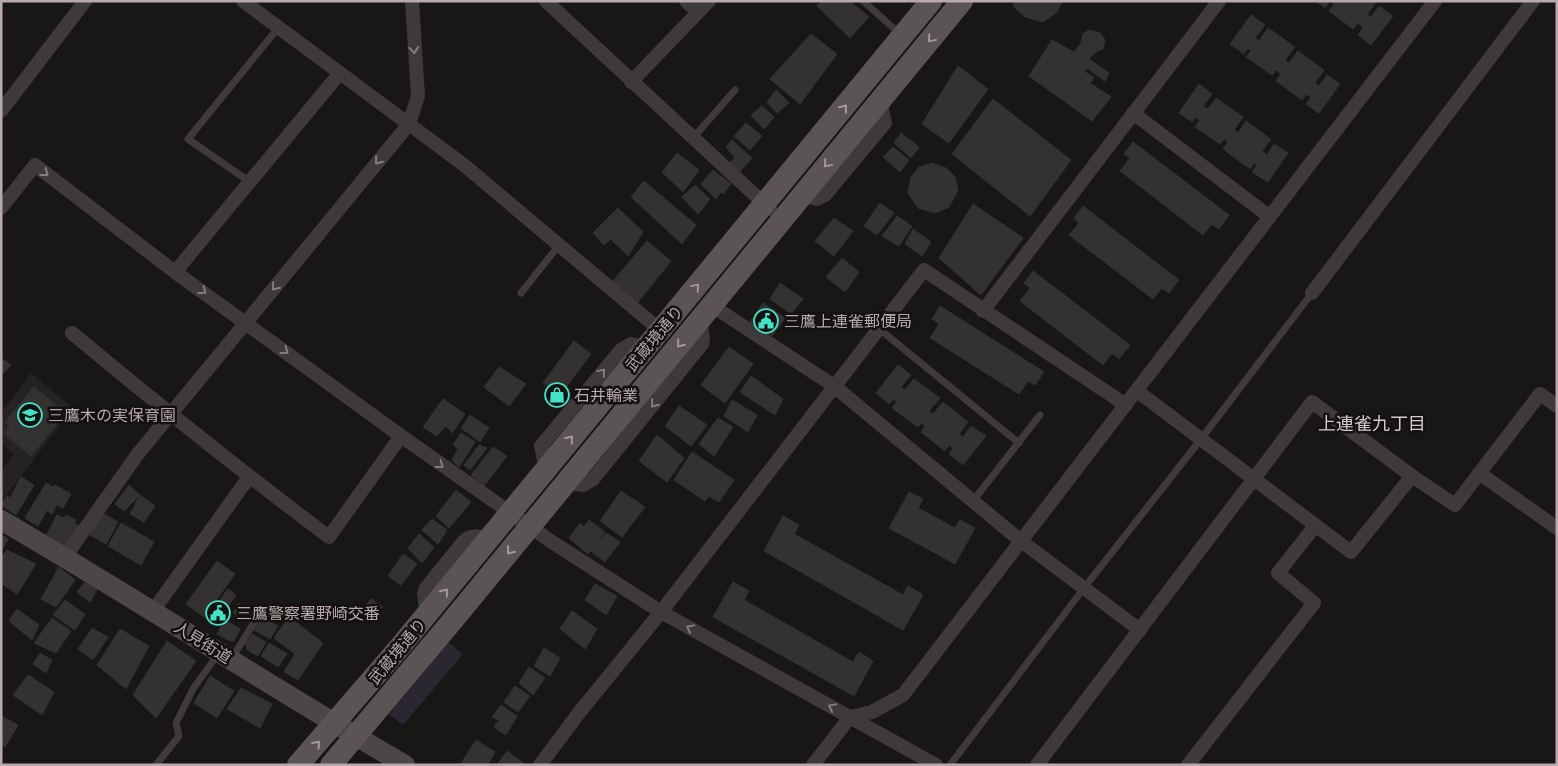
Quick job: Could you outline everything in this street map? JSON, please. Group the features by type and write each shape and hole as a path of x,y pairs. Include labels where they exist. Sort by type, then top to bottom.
{"main road":[{"path":"925,8 945,1"},
{"name":"武蔵境通り","path":"331,765 962,1"},
{"name":"武蔵境通り","path":"298,765 427,615 925,8"},
{"name":"人見街道","path":"1,520 65,557 356,737 405,765"}],"street":[{"path":"1,112 85,1"},
{"path":"243,1 464,165 660,330"},
{"path":"65,557 137,455 409,124 418,96 412,1"},
{"path":"546,1 781,220"},
{"path":"686,1 698,12"},
{"path":"631,82 709,1"},
{"path":"983,311 1219,1"},
{"path":"813,765 850,717 872,712 903,695 1435,1"},
{"path":"1312,293 1533,1"},
{"path":"176,272 340,73"},
{"path":"1133,113 1270,217"},
{"path":"1,208 35,165 176,272 509,513 662,612 936,765"},
{"path":"540,765 578,714 662,612 924,270 983,311 1126,404"},
{"path":"706,313 834,386 1021,540 1140,630"},
{"path":"72,333 170,415 329,537 401,436"},
{"path":"1137,390 1351,552 1412,476"},
{"path":"1037,765 1312,402 1454,505 1540,394 1557,406"},
{"path":"1479,473 1557,528"},
{"path":"153,611 249,477"},
{"path":"1188,765 1314,603 1278,574 1315,526"},
{"path":"872,712 883,736"}],"lane":[{"path":"863,1 903,36"},
{"path":"250,182 188,139 278,28"},
{"path":"693,138 734,90"},
{"path":"521,293 559,245"},
{"path":"950,765 1084,588 1202,439 1312,293"},
{"path":"878,328 1019,443"},
{"path":"973,501 1040,415"},
{"path":"156,765 179,736 176,723 193,689 225,656 258,616"}],"shaded area":[{"path":"31,373 73,408 1,502 1,471 14,454 1,443 1,413"},
{"path":"448,642 463,654 403,725 389,714"}],"building":[{"path":"822,1 850,1 869,17 850,38 817,6"},
{"path":"1013,1 1063,1 1056,13 1043,22 1025,17 1014,7"},
{"path":"1316,1 1330,1 1325,8"},
{"path":"1331,1 1375,1 1367,15 1371,17 1379,6 1393,16 1371,45 1358,35 1363,27 1358,23 1353,29 1329,11 1334,4"},
{"path":"1251,15 1265,25 1255,38 1259,41 1268,28 1295,47 1285,60 1289,63 1298,51 1324,70 1315,83 1319,86 1327,75 1340,84 1319,113 1306,104 1311,97 1306,94 1302,100 1276,81 1281,74 1276,70 1272,75 1246,57 1251,51 1248,48 1244,54 1230,44"},
{"path":"1088,30 1100,33 1105,40 1103,49 1096,52 1089,59 1109,73 1105,81 1087,68 1084,71 1094,78 1090,83 1111,97 1092,121 1029,76 1052,40 1074,52 1081,43 1083,34"},
{"path":"811,34 837,54 800,104 770,79"},
{"path":"958,66 988,89 949,143 922,124"},
{"path":"1199,84 1212,94 1203,106 1208,109 1216,98 1243,117 1234,130 1238,133 1246,121 1271,139 1262,151 1267,155 1274,144 1288,153 1268,182 1252,172 1257,165 1254,163 1250,169 1223,149 1228,142 1224,139 1220,144 1195,127 1200,120 1195,117 1192,122 1179,113"},
{"path":"776,90 789,103 777,113 767,102"},
{"path":"993,99 1071,160 1030,216 952,154"},
{"path":"762,106 774,117 764,129 751,115"},
{"path":"746,123 762,136 750,150 734,136"},
{"path":"901,133 919,147 911,158 894,143"},
{"path":"732,140 752,158 739,173 729,163 735,158 726,147"},
{"path":"1133,142 1229,215 1219,229 1212,224 1203,235 1120,171 1130,158 1124,154"},
{"path":"893,147 909,160 900,172 883,157"},
{"path":"677,153 699,170 683,192 662,172"},
{"path":"932,163 946,168 955,177 958,190 949,207 935,213 918,208 908,193 911,177 919,167"},
{"path":"713,170 731,184 716,199 701,184"},
{"path":"644,181 696,225 682,244 631,197"},
{"path":"695,185 710,199 698,214 682,197"},
{"path":"880,203 894,213 877,235 864,226"},
{"path":"973,204 1023,238 981,295 939,258"},
{"path":"1083,206 1179,280 1169,293 1162,288 1153,299 1069,235 1079,223 1074,218"},
{"path":"618,208 643,232 628,256 611,239 604,245 593,233"},
{"path":"897,216 912,226 899,246 882,236"},
{"path":"834,218 853,231 834,256 815,241"},
{"path":"913,229 931,242 922,256 905,244"},
{"path":"647,241 671,261 638,302 613,281"},
{"path":"842,258 859,272 845,292 826,277"},
{"path":"1033,271 1130,345 1119,359 1112,353 1103,365 1020,301 1030,288 1024,283"},
{"path":"780,283 803,299 791,314 770,299"},
{"path":"763,303 785,318 772,336 750,322"},
{"path":"940,306 1044,372 1035,385 1028,381 1019,394 930,338 939,324 932,319"},
{"path":"574,341 591,354 560,395 543,383"},
{"path":"729,347 753,364 725,403 701,385"},
{"path":"1,358 11,365 1,376"},
{"path":"898,365 911,375 901,387 905,390 914,379 940,398 929,411 933,414 943,402 968,422 959,434 963,437 971,426 986,436 963,465 949,454 953,448 949,445 945,451 921,432 925,426 921,423 918,427 892,408 897,402 893,399 889,404 876,393"},
{"path":"499,367 526,384 509,406 484,387"},
{"path":"751,376 783,399 775,415 740,392"},
{"path":"34,387 66,413 31,456 4,434 10,426 5,422"},
{"path":"443,399 465,414 452,433 446,426 437,436 423,427"},
{"path":"732,400 757,415 748,432 724,416"},
{"path":"679,406 707,425 691,446 665,426"},
{"path":"470,415 489,428 480,442 461,428"},
{"path":"718,418 733,427 714,456 699,444"},
{"path":"461,433 475,442 459,467 452,460 458,449 453,445"},
{"path":"657,435 684,458 667,482 639,461"},
{"path":"479,445 487,448 470,470 464,465"},
{"path":"493,447 507,456 484,486 471,475"},
{"path":"692,452 734,480 719,502 709,496 705,501 674,480"},
{"path":"21,477 34,485 16,515 1,505 7,496 10,498"},
{"path":"46,483 53,487 55,485 71,494 63,508 57,505 52,514 47,510 38,526 25,518"},
{"path":"129,485 140,495 124,511 115,504"},
{"path":"456,490 471,502 449,528 436,516"},
{"path":"621,491 645,507 622,537 600,521"},
{"path":"909,492 923,499 918,508 955,528 960,520 975,528 955,564 889,528"},
{"path":"140,495 155,506 144,522 130,514"},
{"path":"102,513 118,522 106,544 90,535"},
{"path":"57,515 64,518 66,515 76,520 74,523 80,527 69,549 46,536"},
{"path":"783,516 799,525 794,534 903,595 908,586 923,595 903,630 764,551"},
{"path":"432,519 447,530 438,544 422,530"},
{"path":"589,520 605,532 588,554 569,538 580,523 584,527"},
{"path":"121,523 154,542 141,565 108,546"},
{"path":"606,533 620,542 605,562 591,551"},
{"path":"1,534 8,539 1,552"},
{"path":"419,534 434,547 422,563 408,548"},
{"path":"7,550 36,564 17,594 1,583 1,558"},
{"path":"403,554 417,564 401,585 388,576"},
{"path":"217,561 235,574 204,617 186,604"},
{"path":"59,567 75,580 56,607 41,599"},
{"path":"85,582 98,588 90,602 77,592"},
{"path":"733,582 749,591 744,600 853,662 859,652 873,661 854,696 713,617"},
{"path":"595,584 617,596 606,615 585,600"},
{"path":"228,589 236,595 216,623 208,617"},
{"path":"371,599 383,607 374,616 365,606"},
{"path":"65,600 85,614 75,630 53,615"},
{"path":"238,603 253,612 248,622 233,613"},
{"path":"17,609 39,625 32,640 9,621"},
{"path":"572,611 597,629 585,649 560,629"},
{"path":"262,617 278,626 270,639 254,630"},
{"path":"289,617 323,643 298,680 284,672 295,654 274,638"},
{"path":"52,618 71,631 56,653 34,643"},
{"path":"225,620 240,629 234,641 230,641 217,634"},
{"path":"92,628 108,637 93,660 78,649"},
{"path":"120,629 149,646 126,689 97,665"},
{"path":"252,634 266,642 258,656 247,650 246,643"},
{"path":"167,641 196,661 156,718 133,695"},
{"path":"269,643 287,654 278,667 261,656"},
{"path":"544,648 560,658 550,676 534,666"},
{"path":"40,653 52,660 46,673 33,664"},
{"path":"529,667 545,678 533,695 519,683"},
{"path":"28,675 54,692 42,715 13,695"},
{"path":"210,676 234,691 217,718 194,703"},
{"path":"515,686 530,696 518,712 504,702"},
{"path":"241,688 272,704 260,728 227,709"},
{"path":"501,705 517,716 506,735 494,727 499,720 492,717"},
{"path":"1,716 18,725 5,747 1,744"},
{"path":"476,740 495,752 488,765 460,765"},
{"path":"507,751 526,765 497,765"}],"place":[{"name":"三鷹上連雀郵便局","path":"766,321"},
{"name":"石井輪業","path":"557,395"},
{"name":"三鷹木の実保育園","path":"30,415"},
{"name":"三鷹警察署野崎交番","path":"218,613"}],"district":[{"name":"上連雀九丁目","path":"1372,424"}]}
